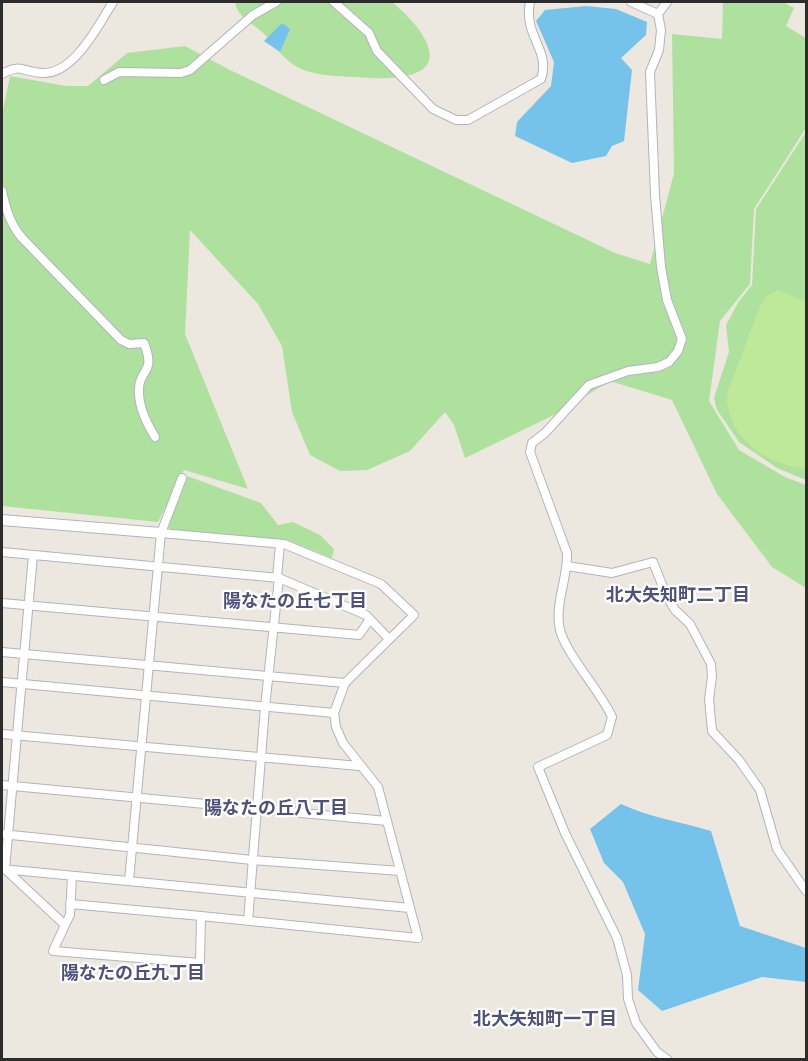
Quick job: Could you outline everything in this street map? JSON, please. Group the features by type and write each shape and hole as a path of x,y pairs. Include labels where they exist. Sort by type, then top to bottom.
{"street":[{"path":"2,74 16,67 41,73 59,69 87,44 113,2"},
{"path":"104,80 119,72 181,73 190,70 253,15 276,2"},
{"path":"334,2 369,33 377,51 433,109 456,120 468,120 541,79 544,68 543,59 528,25 529,3 539,2"},
{"path":"631,2 658,14"},
{"path":"667,2 658,14 661,30 659,50 650,72 655,195 661,267 668,300 682,339 678,351 669,362 658,368 628,371 589,385 545,433 532,443 530,452 565,545 567,566 559,614 560,632 612,717 607,735 538,767 565,833 617,938 627,975 628,999 636,1023 657,1052 668,1059"},
{"path":"2,191 7,213 16,232 121,340 129,344 144,343 149,357 148,370 138,386 142,414 154,437"},
{"path":"129,881 161,533 182,478"},
{"path":"2,520 280,544 381,584 414,615 345,683 334,713 336,728 343,743 378,787 418,938 70,904"},
{"path":"248,921 280,544"},
{"path":"2,552 278,578 370,619 389,639"},
{"path":"3,869 5,835 18,736 33,555"},
{"path":"567,566 612,573 653,562 675,610 690,624 711,664 709,699 712,731 740,760 760,790 777,849 807,891"},
{"path":"2,603 358,635 370,619"},
{"path":"2,652 345,683"},
{"path":"2,682 334,713"},
{"path":"2,734 260,759 359,766"},
{"path":"2,785 387,821"},
{"path":"5,835 132,846 252,860 400,871"},
{"path":"3,869 410,908"},
{"path":"3,869 65,925"},
{"path":"72,876 70,904 65,925 53,951 200,963 201,916"}],"green space":[{"path":"235,2 392,2 418,28 429,50 429,60 423,69 397,78 335,76 307,71 294,65 261,31 241,15"},
{"path":"723,2 783,2 794,8 786,26 806,38 806,128 754,209 750,284 720,321 709,401 739,450 785,477 806,485 806,588 772,567 717,494 672,400 610,381 558,413 465,458 454,425 445,412 410,451 367,470 340,471 310,455 292,412 282,346 258,304 190,230 185,334 248,489 184,470 158,522 2,506 2,115 10,76 66,86 88,86 127,53 185,46 230,70 615,253 650,264 674,173 672,34 722,39"},
{"path":"806,132 806,480 777,468 739,442 717,410 714,398 729,352 726,325 739,301 752,285 756,209"},
{"path":"778,290 806,302 806,468 776,461 750,445 739,434 728,406 728,391 760,306 767,296"},
{"path":"187,476 261,503 278,525 293,522 320,535 334,549 332,558 287,540 170,530 168,525"}],"water":[{"path":"586,6 616,9 647,22 646,35 621,58 632,70 624,141 612,146 606,156 572,163 515,136 517,122 551,86 554,62 536,21 545,10"},
{"path":"282,23 290,29 280,52 264,41"},
{"path":"621,804 654,816 711,831 740,926 806,948 806,982 762,977 662,1011 638,990 645,934 623,882 604,863 590,829"}],"district":[{"name":"北大矢知町二丁目","path":"678,596"},
{"name":"陽なたの丘七丁目","path":"295,602"},
{"name":"陽なたの丘八丁目","path":"276,809"},
{"name":"陽なたの丘九丁目","path":"133,974"},
{"name":"北大矢知町一丁目","path":"545,1020"}]}
